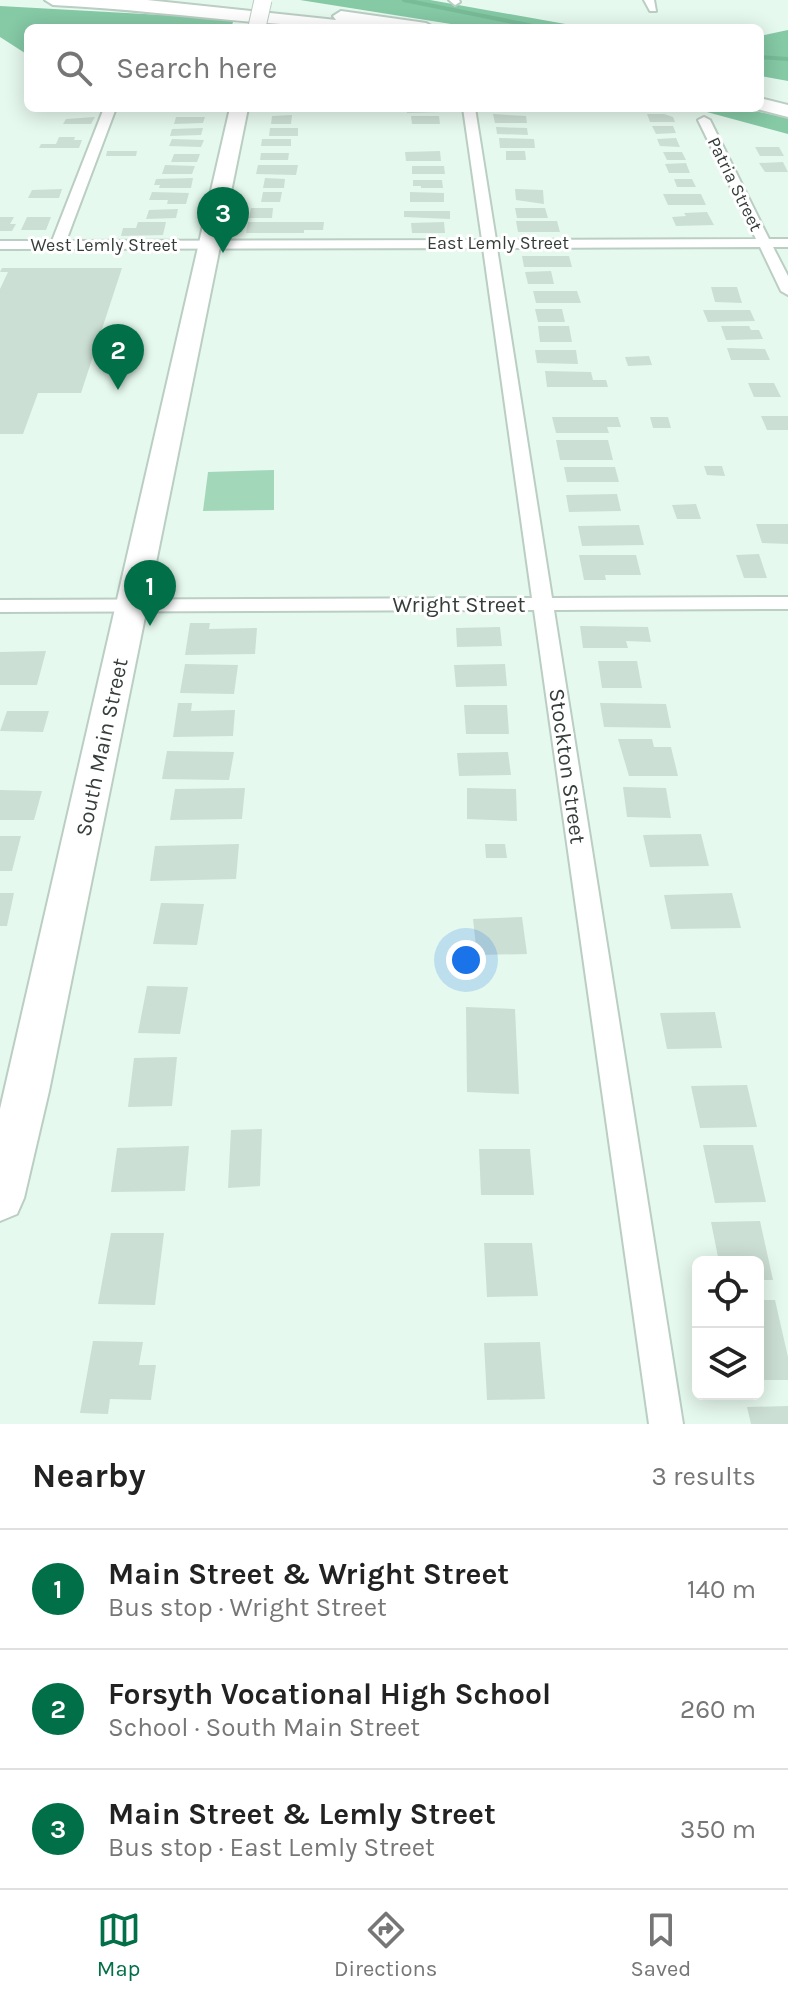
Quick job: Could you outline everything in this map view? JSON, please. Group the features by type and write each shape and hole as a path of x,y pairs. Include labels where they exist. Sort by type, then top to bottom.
{"highway":[{"path":"53,0 138,4 327,24"},
{"path":"211,0 395,24"},
{"path":"764,92 788,97"},
{"path":"764,104 788,110"}],"main road":[{"path":"258,24 263,0"},
{"name":"South Main Street","path":"0,1198 14,1097 131,605 238,112"}],"street":[{"path":"57,245 108,112"},
{"name":"Stockton Street","path":"470,112 666,1424"},
{"name":"Patria Street","path":"704,120 788,291"},
{"name":"East Lemly Street","path":"208,245 788,243"},
{"name":"West Lemly Street","path":"0,245 208,245"},
{"name":"Wright Street","path":"0,606 788,603"}],"green space":[{"path":"300,0 430,0 565,24 451,24"},
{"path":"0,6 234,19 232,24 24,24 24,52 0,37"},
{"path":"788,30 788,81 764,77 764,35"},
{"path":"707,112 760,112 788,118 788,134"},
{"path":"274,470 274,510 203,511 208,472"}],"building":[{"path":"493,114 526,116 527,123 495,123"},
{"path":"647,114 664,114 673,117 675,122 650,122"},
{"path":"292,115 291,124 271,124 272,116"},
{"path":"411,116 439,116 440,124 412,124"},
{"path":"95,117 91,124 63,124 66,119"},
{"path":"176,117 205,117 203,123 174,124"},
{"path":"652,126 673,126 676,133 656,134"},
{"path":"496,127 527,128 528,135 497,134"},
{"path":"203,128 201,135 170,136 172,129"},
{"path":"270,128 298,128 298,136 269,136"},
{"path":"59,137 82,140 79,148 39,148 41,144 56,144"},
{"path":"499,138 534,139 535,148 500,148"},
{"path":"676,138 680,147 660,146 657,139"},
{"path":"172,139 204,140 201,147 169,146"},
{"path":"262,139 291,139 291,146 261,146"},
{"path":"755,147 779,147 784,156 760,156"},
{"path":"107,151 137,151 136,156 106,156"},
{"path":"440,151 441,161 406,161 405,152"},
{"path":"506,151 525,151 526,160 506,160"},
{"path":"663,152 682,152 686,160 667,160"},
{"path":"261,153 289,153 288,160 260,160"},
{"path":"174,154 200,154 197,162 171,162"},
{"path":"783,162 788,172 765,172 759,163"},
{"path":"686,163 690,173 669,173 665,164"},
{"path":"165,165 195,166 192,174 162,174"},
{"path":"258,165 298,165 296,175 256,174"},
{"path":"412,166 444,166 445,174 412,174"},
{"path":"193,178 191,188 159,188 160,185 154,185 156,179"},
{"path":"265,178 285,179 284,188 263,188"},
{"path":"674,179 692,179 696,187 677,187"},
{"path":"413,180 442,180 443,188 413,186"},
{"path":"62,189 59,198 28,198 32,190"},
{"path":"515,189 543,190 544,204 516,200"},
{"path":"152,192 189,193 186,204 167,204 168,200 149,200"},
{"path":"263,192 282,192 280,202 261,202"},
{"path":"410,192 444,193 444,202 410,202"},
{"path":"663,194 701,194 706,205 668,205"},
{"path":"251,208 273,208 272,218 249,218"},
{"path":"515,208 545,208 548,218 517,218"},
{"path":"178,209 176,218 146,219 149,210"},
{"path":"404,211 450,211 450,219 404,217"},
{"path":"707,212 714,225 676,226 672,217 686,216 684,213"},
{"path":"0,217 14,217 10,224 16,224 12,231 0,231"},
{"path":"27,217 51,217 46,230 21,230"},
{"path":"516,221 557,221 560,232 518,232"},
{"path":"138,222 166,222 163,235 121,236 123,228 136,228"},
{"path":"248,222 324,222 323,230 304,230 304,233 246,233"},
{"path":"444,222 445,233 412,233 411,223"},
{"path":"522,256 569,256 572,267 524,267"},
{"path":"2,268 122,268 81,393 38,393 23,434 0,434 0,289 8,272 0,272"},
{"path":"551,271 554,284 528,284 525,272"},
{"path":"711,287 737,287 742,303 715,302"},
{"path":"533,291 577,291 581,303 536,303"},
{"path":"535,309 562,309 565,322 538,322"},
{"path":"703,310 750,310 755,321 708,322"},
{"path":"538,326 569,326 572,342 540,342"},
{"path":"721,326 749,326 751,330 759,330 763,339 726,340"},
{"path":"727,348 765,349 770,360 731,360"},
{"path":"535,350 576,350 578,364 537,363"},
{"path":"649,356 652,365 628,366 625,357"},
{"path":"545,371 591,372 593,380 606,380 608,387 547,387"},
{"path":"748,383 774,383 781,397 754,397"},
{"path":"761,416 788,416 788,430 767,430"},
{"path":"552,417 618,417 621,427 607,427 609,433 556,433"},
{"path":"650,417 668,417 671,428 653,428"},
{"path":"556,440 608,440 613,460 560,460"},
{"path":"704,466 722,466 725,476 707,475"},
{"path":"564,467 615,467 619,482 567,482"},
{"path":"617,494 621,511 569,512 566,495"},
{"path":"696,504 701,519 677,519 672,505"},
{"path":"756,524 788,524 788,544 762,543"},
{"path":"639,525 644,545 582,546 578,526"},
{"path":"759,554 767,578 744,578 736,555"},
{"path":"579,555 636,555 641,575 605,575 606,580 584,580"},
{"path":"190,623 210,623 209,629 257,628 255,654 185,655"},
{"path":"580,626 648,627 651,642 626,641 628,648 583,648"},
{"path":"500,627 502,646 457,647 456,628"},
{"path":"46,651 37,685 0,685 0,652"},
{"path":"598,661 637,661 642,688 602,688"},
{"path":"185,664 238,665 234,694 180,693"},
{"path":"505,664 507,686 456,687 454,665"},
{"path":"178,703 192,703 191,711 235,710 233,736 173,737"},
{"path":"600,703 666,704 671,728 604,727"},
{"path":"464,705 507,705 509,734 466,734"},
{"path":"7,711 49,711 43,732 0,731"},
{"path":"618,739 652,739 654,747 671,747 678,776 629,776"},
{"path":"167,751 234,752 229,780 162,779"},
{"path":"508,752 511,775 459,776 457,753"},
{"path":"623,787 666,788 671,818 627,817"},
{"path":"245,788 242,819 170,820 175,789"},
{"path":"467,788 516,789 517,821 467,819"},
{"path":"0,790 42,791 34,820 0,820"},
{"path":"701,834 709,866 650,867 643,835"},
{"path":"0,836 21,836 12,871 0,871"},
{"path":"239,844 236,879 150,881 155,846"},
{"path":"485,844 505,844 507,858 486,858"},
{"path":"0,893 14,893 7,926 0,926"},
{"path":"732,893 741,928 671,929 664,895"},
{"path":"161,903 204,904 197,945 153,944"},
{"path":"522,917 527,954 477,955 473,919"},
{"path":"147,986 188,987 180,1034 138,1033"},
{"path":"466,1007 515,1009 519,1094 467,1092"},
{"path":"715,1012 722,1048 667,1049 660,1013"},
{"path":"177,1057 172,1106 128,1107 134,1058"},
{"path":"747,1085 757,1127 700,1128 691,1086"},
{"path":"262,1129 260,1186 228,1188 231,1130"},
{"path":"703,1145 753,1145 766,1202 715,1203"},
{"path":"189,1146 185,1191 111,1192 117,1148"},
{"path":"479,1149 530,1149 534,1195 481,1195"},
{"path":"760,1221 773,1280 764,1280 764,1256 718,1256 711,1222"},
{"path":"111,1233 164,1233 155,1305 98,1304"},
{"path":"484,1243 532,1243 538,1296 487,1297"},
{"path":"764,1300 775,1300 788,1357 788,1380 764,1380"},
{"path":"93,1341 143,1342 139,1365 156,1365 151,1400 110,1399 108,1414 80,1413"},
{"path":"540,1342 545,1399 487,1400 484,1343"},
{"path":"788,1406 788,1424 751,1424 747,1407"}],"waterway":[{"path":"404,0 523,24"},
{"path":"764,57 788,59"}],"place":[{"name":"Main Street & Lemly Street","path":"223,253"},
{"name":"Forsyth Vocational High School","path":"118,390"},
{"name":"Main Street & Wright Street","path":"150,626"}]}
